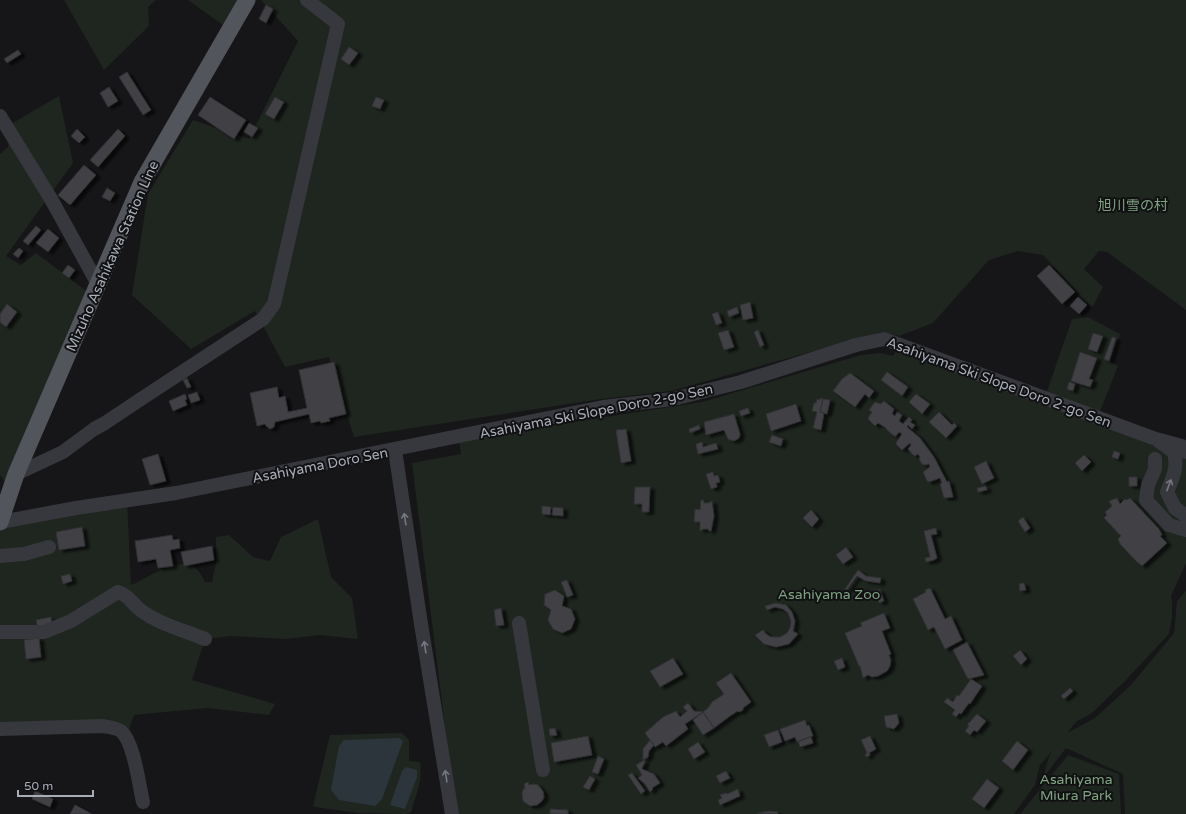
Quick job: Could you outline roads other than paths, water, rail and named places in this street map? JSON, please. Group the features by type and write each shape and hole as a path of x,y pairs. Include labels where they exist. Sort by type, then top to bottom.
{"main road":[{"name":"Mizuho Asahikawa Station Line","path":"0,522 16,474 142,182 247,0"}],"street":[{"path":"16,474 63,452 94,429 263,319 274,304 338,24 307,0"},
{"path":"0,116 51,199 98,284"},
{"name":"Asahiyama Ski Slope Doro 2-go Sen","path":"395,450 603,407 673,399 741,382 856,345 884,339 1156,439"},
{"path":"1156,439 1182,446 1186,452"},
{"path":"1156,439 1174,452 1176,468 1167,492 1174,508 1186,516"},
{"name":"Asahiyama Doro Sen","path":"0,522 76,508 176,493 352,457 395,450 424,643 452,814"},
{"path":"1146,500 1148,486 1156,459"},
{"path":"1135,490 1146,500 1168,530 1186,530"},
{"path":"0,556 24,554 49,547"},
{"path":"0,632 44,632 71,621 118,592 123,593 149,617 205,639"},
{"path":"519,623 543,770"},
{"path":"0,729 103,726 120,730 126,737 131,750 143,802"}],"park label":[{"name":"旭川雪の村","path":"1133,205"},
{"name":"Asahiyama Zoo","path":"829,594"},
{"name":"Asahiyama Miura Park","path":"1076,788"}]}
